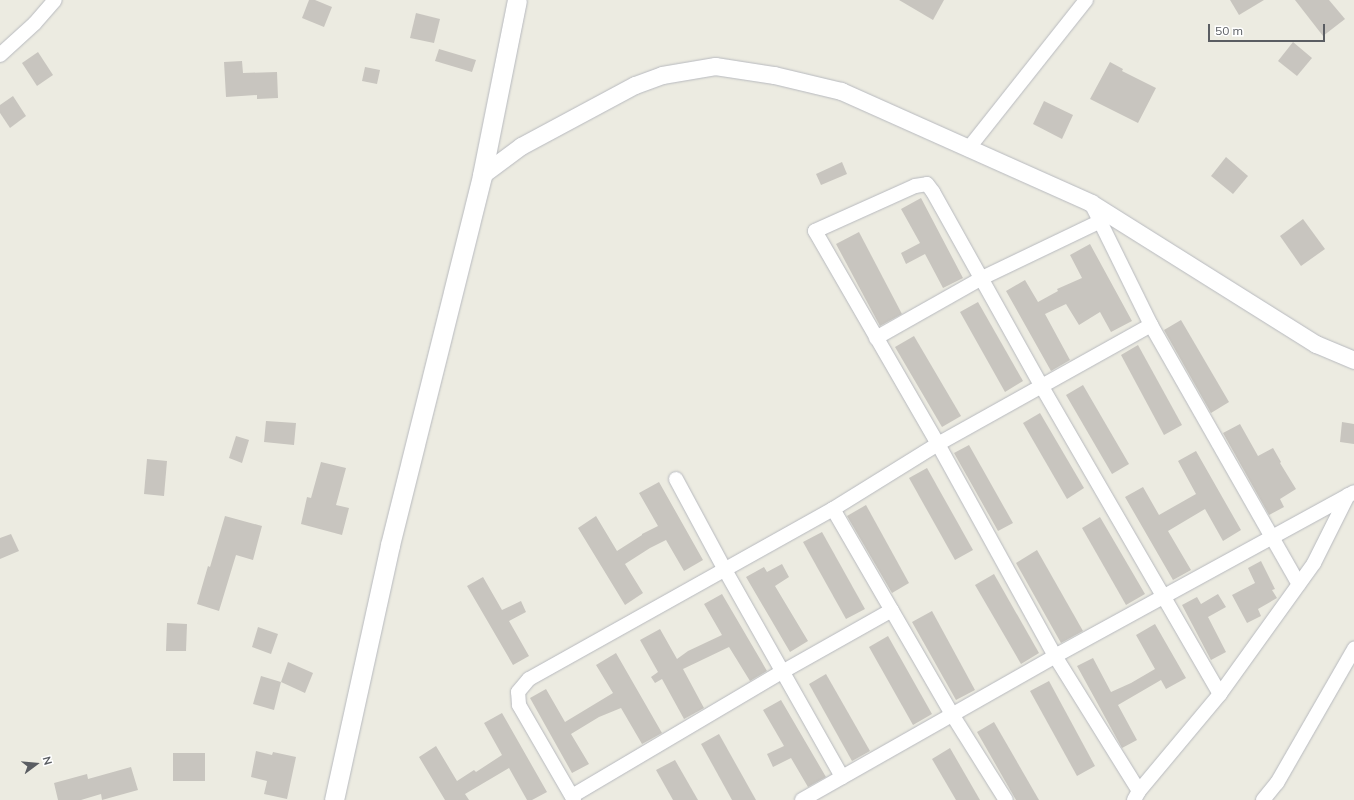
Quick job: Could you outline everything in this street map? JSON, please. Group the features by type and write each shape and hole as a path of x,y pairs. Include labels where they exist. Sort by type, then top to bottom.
{"main road":[{"path":"334,800 390,545 482,176 517,0"}],"street":[{"path":"0,55 35,22 55,0"},
{"path":"968,149 1086,0"},
{"path":"482,176 521,146 635,85 662,75 716,66 774,74 841,91 1090,203 1316,344 1354,360"},
{"path":"1220,694 1165,596 1042,387 982,278 927,184 915,186 815,231 938,444 1055,656 1137,796 1220,694 1314,563 1351,494"},
{"path":"1090,203 1151,325 1299,584"},
{"path":"876,338 982,278 1099,222"},
{"path":"892,610 782,672 573,798 519,705 518,692 529,679 833,509 938,444 1151,325"},
{"path":"676,479 724,570 842,777"},
{"path":"802,800 953,716 1055,656 1351,494"},
{"path":"833,509 953,716 1006,800"},
{"path":"1263,800 1277,783 1354,649"}],"building":[{"path":"309,0 315,0 332,7 324,27 302,18"},
{"path":"899,0 944,0 933,20"},
{"path":"1230,0 1264,0 1239,15"},
{"path":"1295,0 1329,0 1345,19 1323,36"},
{"path":"416,13 440,19 434,43 410,38"},
{"path":"1293,42 1312,58 1297,76 1278,61"},
{"path":"439,49 476,60 472,72 435,61"},
{"path":"38,52 53,75 37,86 22,63"},
{"path":"242,61 243,73 277,72 278,98 257,99 257,95 226,97 224,62"},
{"path":"1110,62 1123,69 1122,71 1156,88 1138,123 1090,99"},
{"path":"365,67 380,70 377,84 362,81"},
{"path":"13,96 26,116 10,128 0,113 0,105"},
{"path":"1044,101 1073,115 1062,139 1033,124"},
{"path":"1226,157 1248,176 1233,194 1211,176"},
{"path":"842,162 847,174 821,185 816,174"},
{"path":"921,198 963,278 943,288 925,254 906,264 901,253 920,243 901,209"},
{"path":"1303,219 1325,249 1301,266 1280,236"},
{"path":"859,232 902,314 880,326 836,244"},
{"path":"1090,244 1132,321 1111,332 1100,312 1079,325 1066,304 1045,314 1070,360 1051,371 1006,291 1025,280 1038,302 1058,291 1057,289 1082,278 1070,255"},
{"path":"978,302 1023,381 1005,392 960,312"},
{"path":"1181,320 1229,402 1211,413 1164,330"},
{"path":"914,336 961,416 942,427 895,347"},
{"path":"1138,345 1182,425 1164,435 1121,355"},
{"path":"1083,385 1129,464 1112,474 1066,395"},
{"path":"1040,413 1084,488 1067,499 1023,423"},
{"path":"266,421 296,423 294,445 264,442"},
{"path":"1342,422 1354,424 1354,444 1340,442"},
{"path":"1240,424 1258,456 1273,448 1281,462 1280,463 1296,489 1280,499 1284,507 1269,515 1223,433"},
{"path":"236,436 249,440 242,463 229,458"},
{"path":"969,445 1013,523 998,531 954,453"},
{"path":"1196,451 1241,530 1223,541 1205,509 1168,531 1191,570 1173,580 1125,497 1143,487 1159,515 1196,494 1178,461"},
{"path":"147,459 167,461 164,496 144,494"},
{"path":"321,462 346,468 336,505 349,508 342,535 301,524 307,497 311,498"},
{"path":"927,468 973,550 955,560 909,478"},
{"path":"659,482 703,560 684,571 666,540 650,548 625,564 643,593 625,605 578,528 596,516 617,551 642,534 658,526 639,493"},
{"path":"866,505 909,583 892,593 847,516"},
{"path":"225,516 262,526 253,560 236,555 219,611 197,604"},
{"path":"1100,517 1145,594 1126,605 1082,528"},
{"path":"822,532 865,609 846,619 803,542"},
{"path":"11,534 19,551 0,559 0,538"},
{"path":"1037,550 1083,631 1061,643 1016,563"},
{"path":"1261,561 1275,589 1272,590 1277,598 1258,609 1261,616 1247,623 1232,595 1255,583 1248,568"},
{"path":"782,564 789,577 775,586 808,641 790,652 746,577 764,567 767,572"},
{"path":"994,574 1039,653 1021,664 975,585"},
{"path":"483,577 502,610 521,601 526,612 509,621 529,656 513,665 467,586"},
{"path":"722,594 767,671 750,681 729,647 683,669 704,708 684,719 662,679 655,683 651,677 658,672 640,640 660,629 677,659 688,651 722,635 704,604"},
{"path":"1218,594 1226,607 1208,617 1226,652 1211,660 1182,605 1197,597 1201,604"},
{"path":"932,611 975,690 956,700 912,622"},
{"path":"167,623 187,624 186,651 166,651"},
{"path":"1155,624 1186,678 1166,689 1161,680 1118,705 1137,740 1122,748 1077,666 1093,658 1111,692 1131,683 1155,669 1136,635"},
{"path":"258,627 278,634 271,654 252,647"},
{"path":"888,636 932,714 913,725 869,647"},
{"path":"616,653 662,733 642,744 621,708 599,717 571,734 589,764 572,773 530,698 546,689 565,722 613,693 596,665"},
{"path":"288,662 313,673 305,693 281,682"},
{"path":"826,674 870,751 852,761 809,684"},
{"path":"261,676 281,682 274,710 253,704"},
{"path":"1049,681 1095,766 1077,776 1030,691"},
{"path":"781,700 826,777 808,787 791,758 773,767 767,754 784,746 763,710"},
{"path":"502,713 547,792 532,800 527,800 509,768 465,794 469,800 445,800 419,757 436,746 457,781 474,770 476,772 502,755 484,723"},
{"path":"994,722 1039,800 1016,800 977,732"},
{"path":"719,734 756,800 732,800 701,744"},
{"path":"950,748 980,800 956,800 932,759"},
{"path":"256,751 272,755 273,752 296,757 287,799 264,794 267,781 251,777"},
{"path":"173,753 205,753 205,781 173,781"},
{"path":"675,760 698,800 673,800 656,770"},
{"path":"131,767 138,790 102,800 101,794 81,800 58,800 54,783 87,774 88,779"}]}
